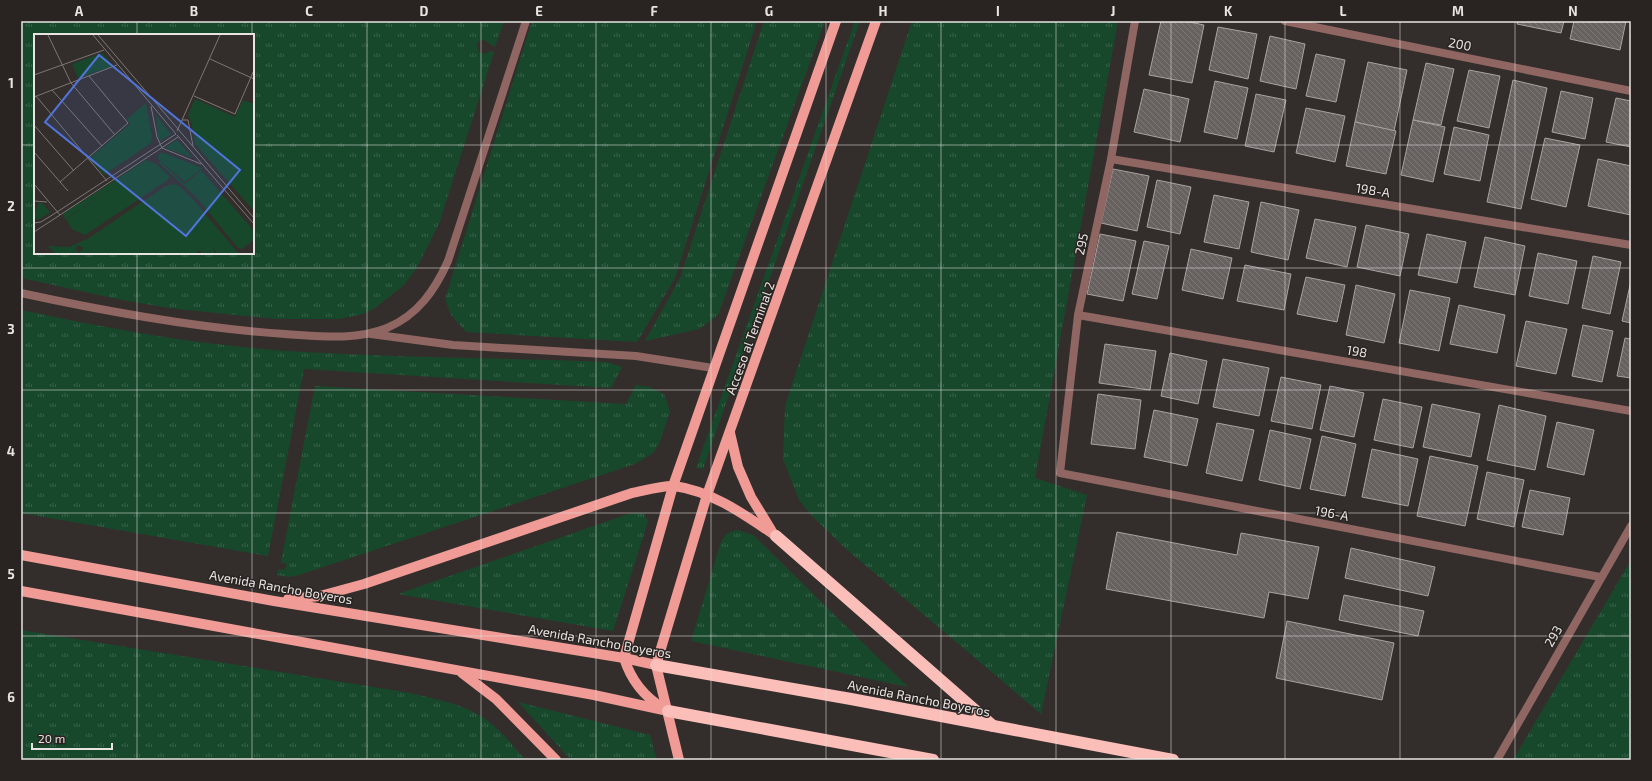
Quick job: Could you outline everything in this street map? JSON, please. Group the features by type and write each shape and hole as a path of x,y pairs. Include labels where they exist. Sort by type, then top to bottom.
{"highway":[{"path":"776,536 994,727"},
{"name":"Avenida Rancho Boyeros","path":"656,665 851,699 1173,760"},
{"path":"668,711 933,760"}],"main road":[{"name":"Acceso al Terminal 2","path":"624,658 673,486 713,368 836,21"},
{"name":"Acceso al Terminal 2","path":"656,665 707,495 876,21"},
{"path":"730,432 738,467 751,498 776,536"},
{"path":"274,601 320,596 364,584 632,493 673,486 707,495 738,510 776,536"},
{"name":"Avenida Rancho Boyeros","path":"21,555 274,601 624,658 656,665"},
{"path":"21,591 594,694 668,711"},
{"path":"624,658 630,676 640,689 647,697 668,711"},
{"path":"656,665 679,760"},
{"path":"459,670 496,699 556,760"}],"street":[{"path":"21,293 151,320 235,330 334,337 368,334 388,328 423,304 438,284 448,260 526,21"},
{"name":"295","path":"1060,473 1078,315 1112,159 1135,21"},
{"name":"200","path":"1285,21 1631,90"},
{"name":"198-A","path":"1112,159 1631,245"},
{"name":"198","path":"1078,315 1631,411"},
{"path":"368,334 453,345 636,356 713,368"},
{"name":"196-A","path":"1060,473 1600,577"},
{"name":"293","path":"1497,760 1600,577 1631,526"}],"green space":[{"path":"21,21 504,21 495,47 484,40 479,41 477,44 479,52 486,54 490,51 494,52 439,224 416,269 404,285 375,308 363,314 339,319 277,319 176,309 122,300 21,278"},
{"path":"532,21 757,21 675,278 637,342 466,332 451,315 445,299"},
{"path":"764,21 825,21 718,315 699,329 645,341 680,278"},
{"path":"855,21 860,21 703,469 696,468"},
{"path":"912,21 1118,21 1035,478 1087,495 1041,714 846,549 813,517 799,500 783,459 785,406"},
{"path":"21,310 162,337 269,350 380,356 607,362 622,367 611,388 304,369 268,556 21,513"},
{"path":"636,385 649,387 664,394 670,411 659,444 653,453 635,464 299,575 289,577 277,575 279,569 284,570 287,564 281,562 315,386 626,404"},
{"path":"628,514 644,514 648,522 613,631 398,594"},
{"path":"738,530 753,535 908,687 691,641 720,545 726,534"},
{"path":"1631,560 1631,760 1513,760"},
{"path":"21,630 410,693 443,701 465,708 485,719 503,734 526,760 21,760"},
{"path":"518,702 650,735 657,760 571,760"}],"building":[{"path":"1161,21 1185,21 1204,25 1192,83 1149,75"},
{"path":"1518,21 1564,21 1561,33 1517,24"},
{"path":"1574,21 1626,21 1620,50 1570,39"},
{"path":"1218,27 1257,34 1248,79 1209,70"},
{"path":"1270,36 1305,44 1296,89 1260,81"},
{"path":"1316,54 1345,60 1336,102 1306,96"},
{"path":"1368,62 1407,70 1394,131 1355,122"},
{"path":"1426,63 1454,69 1441,125 1413,120"},
{"path":"1469,70 1500,76 1489,128 1457,121"},
{"path":"1513,80 1547,88 1521,209 1487,202"},
{"path":"1215,81 1248,88 1237,139 1204,132"},
{"path":"1144,89 1189,99 1180,142 1134,132"},
{"path":"1561,91 1593,98 1585,139 1552,132"},
{"path":"1256,94 1286,100 1274,152 1245,146"},
{"path":"1616,98 1631,101 1631,147 1606,142"},
{"path":"1306,108 1345,116 1335,162 1296,153"},
{"path":"1413,120 1445,127 1433,182 1401,175"},
{"path":"1355,122 1396,131 1386,174 1346,166"},
{"path":"1454,127 1489,135 1480,181 1444,174"},
{"path":"1545,138 1580,145 1566,207 1531,199"},
{"path":"1598,159 1631,166 1631,215 1588,206"},
{"path":"1113,169 1149,176 1137,231 1101,223"},
{"path":"1157,180 1191,187 1180,234 1147,227"},
{"path":"1214,195 1249,202 1239,249 1204,242"},
{"path":"1261,202 1299,210 1288,260 1251,252"},
{"path":"1315,219 1356,227 1347,267 1306,258"},
{"path":"1366,225 1409,234 1400,276 1357,267"},
{"path":"1100,234 1136,241 1123,301 1087,294"},
{"path":"1427,234 1466,242 1457,283 1418,275"},
{"path":"1485,237 1525,246 1515,295 1474,287"},
{"path":"1144,241 1169,246 1157,299 1132,294"},
{"path":"1191,249 1232,258 1223,299 1182,290"},
{"path":"1538,253 1577,261 1568,304 1529,296"},
{"path":"1593,256 1621,262 1610,314 1582,308"},
{"path":"1245,265 1291,274 1284,310 1237,301"},
{"path":"1306,277 1345,285 1337,322 1297,314"},
{"path":"1631,281 1631,323 1622,321"},
{"path":"1356,285 1395,294 1384,343 1346,335"},
{"path":"1410,290 1450,298 1439,351 1399,343"},
{"path":"1459,305 1505,315 1497,353 1450,344"},
{"path":"1526,321 1567,329 1556,374 1516,366"},
{"path":"1583,325 1613,331 1602,382 1572,376"},
{"path":"1625,338 1631,339 1631,378 1617,376"},
{"path":"1105,344 1156,351 1150,390 1099,383"},
{"path":"1170,353 1207,361 1198,404 1161,396"},
{"path":"1223,359 1269,368 1259,416 1213,407"},
{"path":"1281,377 1321,385 1312,429 1271,421"},
{"path":"1330,386 1364,393 1354,437 1320,430"},
{"path":"1098,394 1141,400 1135,449 1091,444"},
{"path":"1383,399 1422,407 1413,448 1374,440"},
{"path":"1432,404 1480,414 1471,457 1423,447"},
{"path":"1499,405 1546,416 1535,470 1487,460"},
{"path":"1154,410 1198,419 1187,466 1144,457"},
{"path":"1557,422 1594,430 1584,475 1547,467"},
{"path":"1217,423 1254,430 1242,481 1206,473"},
{"path":"1270,430 1311,439 1300,489 1259,480"},
{"path":"1322,436 1356,444 1345,496 1310,489"},
{"path":"1372,449 1418,459 1408,506 1362,497"},
{"path":"1430,456 1478,466 1465,526 1417,516"},
{"path":"1487,472 1524,480 1514,527 1477,519"},
{"path":"1530,490 1570,498 1563,535 1522,527"},
{"path":"1117,532 1237,555 1241,533 1319,547 1308,599 1269,592 1264,618 1106,589"},
{"path":"1351,548 1435,567 1428,596 1345,578"},
{"path":"1344,595 1424,611 1418,636 1339,620"},
{"path":"1287,621 1394,643 1382,700 1276,678"}]}
